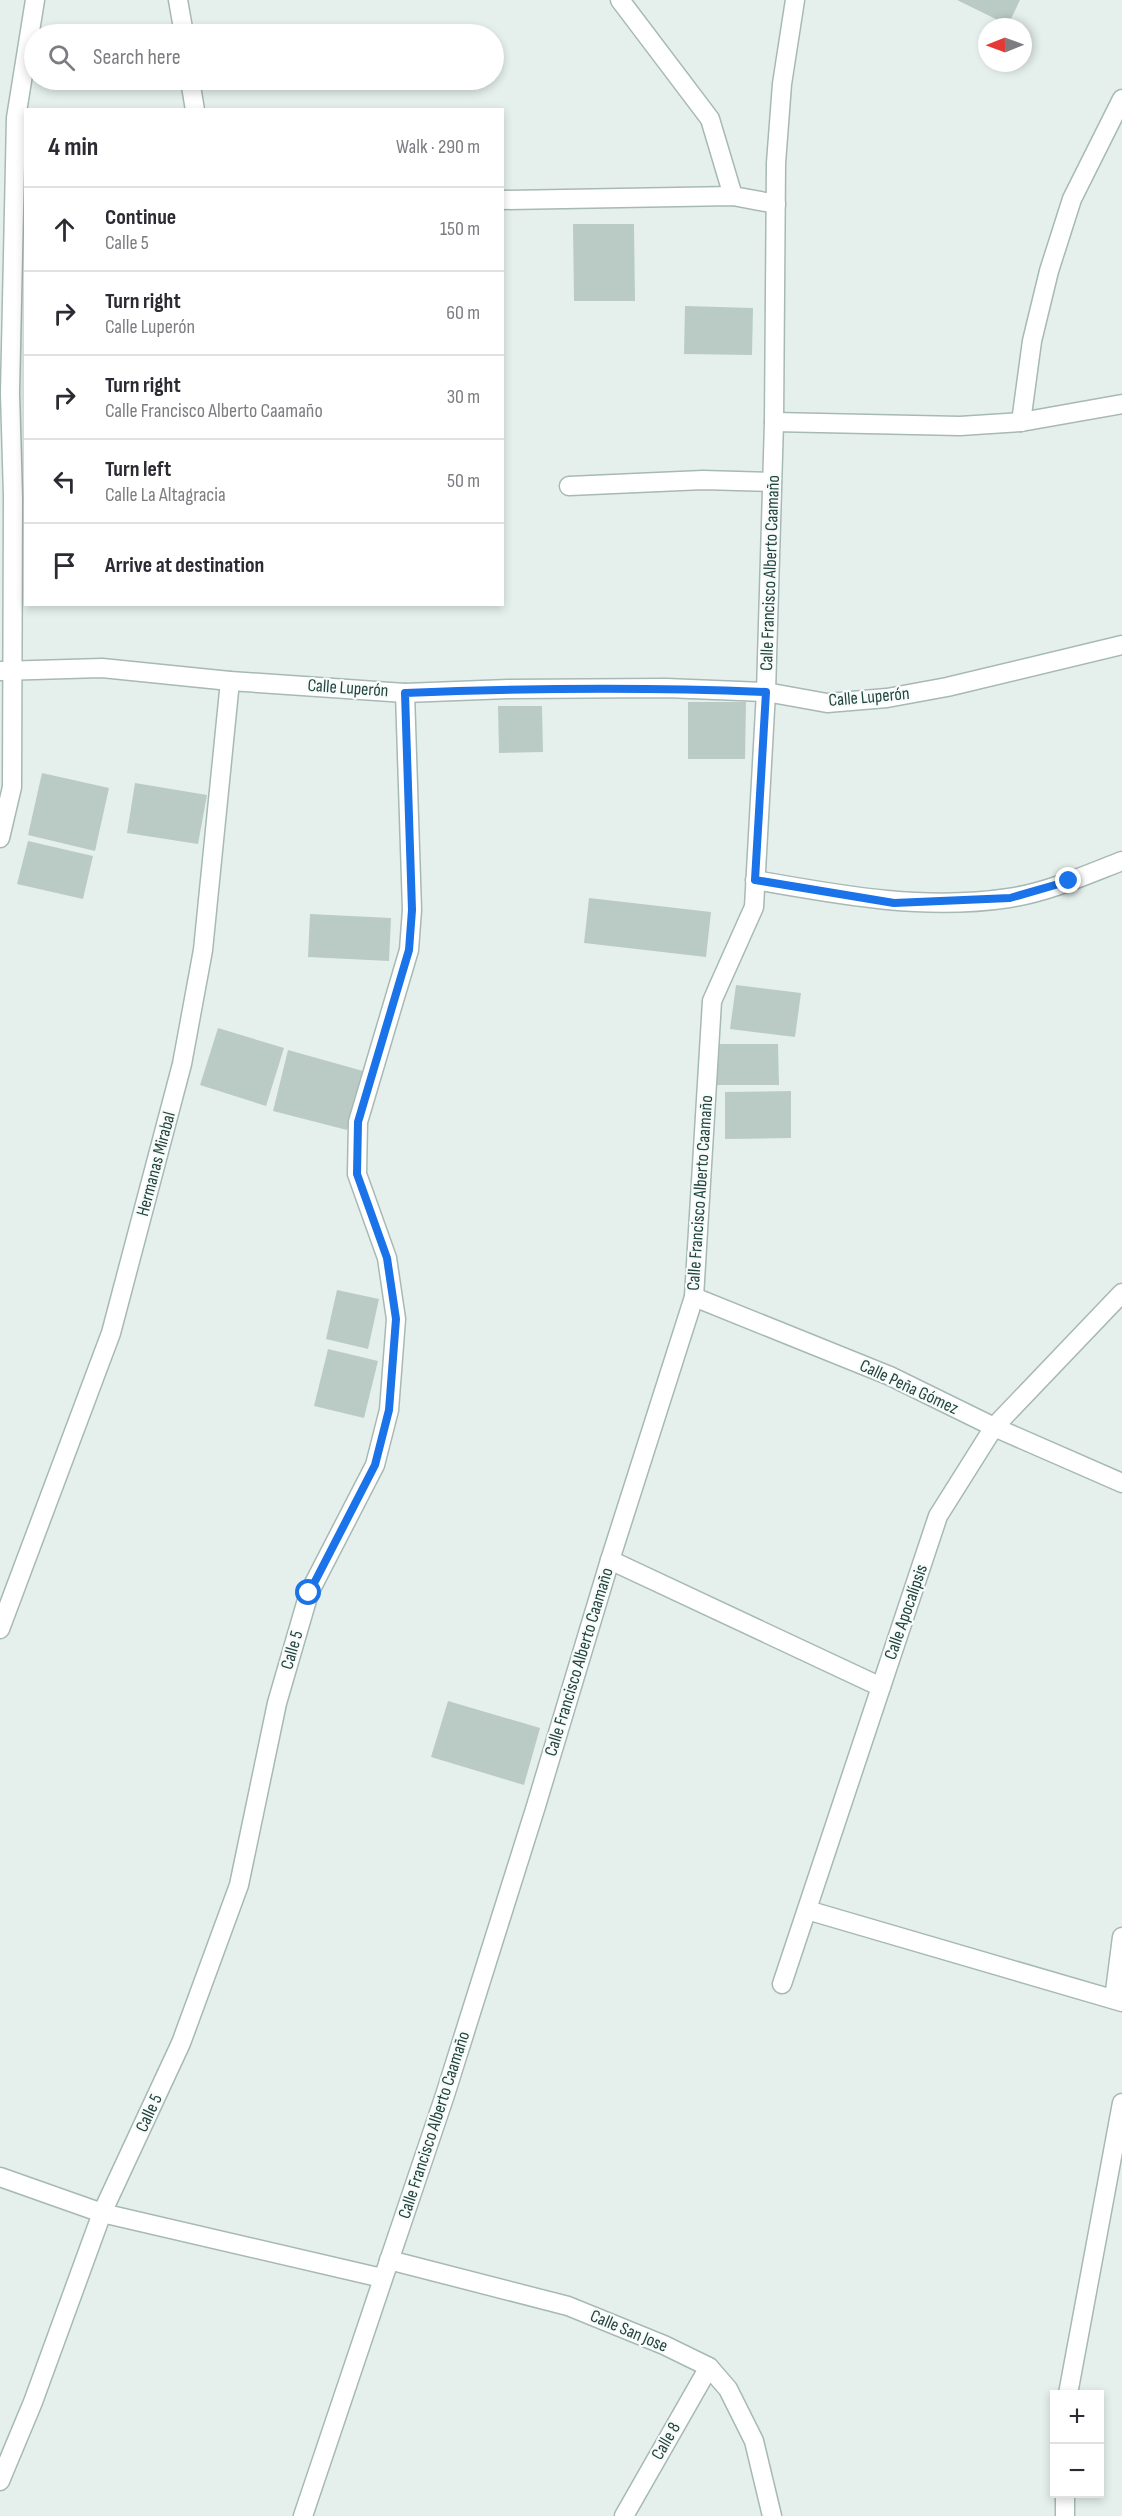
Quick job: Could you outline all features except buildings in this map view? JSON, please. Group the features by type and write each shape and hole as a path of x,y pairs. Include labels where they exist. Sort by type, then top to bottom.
{"street":[{"path":"31,24 35,0"},
{"path":"178,0 182,24"},
{"path":"620,0 710,119 733,196"},
{"name":"Calle Francisco Alberto Caamaño","path":"303,2516 456,2062 540,1795 610,1560 694,1297 712,1001 754,907 766,692 774,422 776,204 782,84 795,0"},
{"path":"0,838 12,787 6,671 6,496 16,118 24,68"},
{"path":"192,90 195,108"},
{"path":"1021,422 1032,341 1049,271 1072,199 1122,99"},
{"path":"504,200 733,196 776,204"},
{"path":"774,422 960,426 1021,422 1122,404"},
{"path":"569,486 703,480 772,483"},
{"name":"Calle Luperón","path":"6,671 102,668 230,681 405,693 507,689 655,688 766,692 827,703 887,698 947,687 1122,645"},
{"name":"Hermanas Mirabal","path":"0,1629 111,1333 182,1064 203,950 230,681"},
{"name":"Calle 5","path":"0,2481 33,2402 102,2213 181,2043 235,1896 277,1703 309,1593 375,1465 389,1410 396,1319 387,1258 357,1174 358,1122 409,950 412,910 405,693"},
{"path":"755,880 894,903 950,902 1010,898 1069,881 1122,861"},
{"name":"Calle Apocalípsis","path":"782,1984 938,1516 994,1427 1122,1293"},
{"name":"Calle Peña Gómez","path":"694,1297 890,1376 994,1427 1122,1484"},
{"path":"610,1560 881,1687"},
{"path":"807,1910 1118,2001 1122,1937"},
{"path":"1069,2390 1122,2103"},
{"path":"0,2177 102,2213 382,2278"},
{"name":"Calle San Jose","path":"389,2260 568,2306 664,2345 709,2367 728,2390 754,2441 772,2516"},
{"name":"Calle 8","path":"624,2516 709,2367"},
{"path":"1065,2498 1065,2516"}],"route":[{"path":"309,1593 375,1465 389,1410 396,1319 387,1258 357,1174 358,1122 409,950 412,910 405,693 507,689 666,688 766,692 755,880 894,903 1010,898 1069,881"}]}
